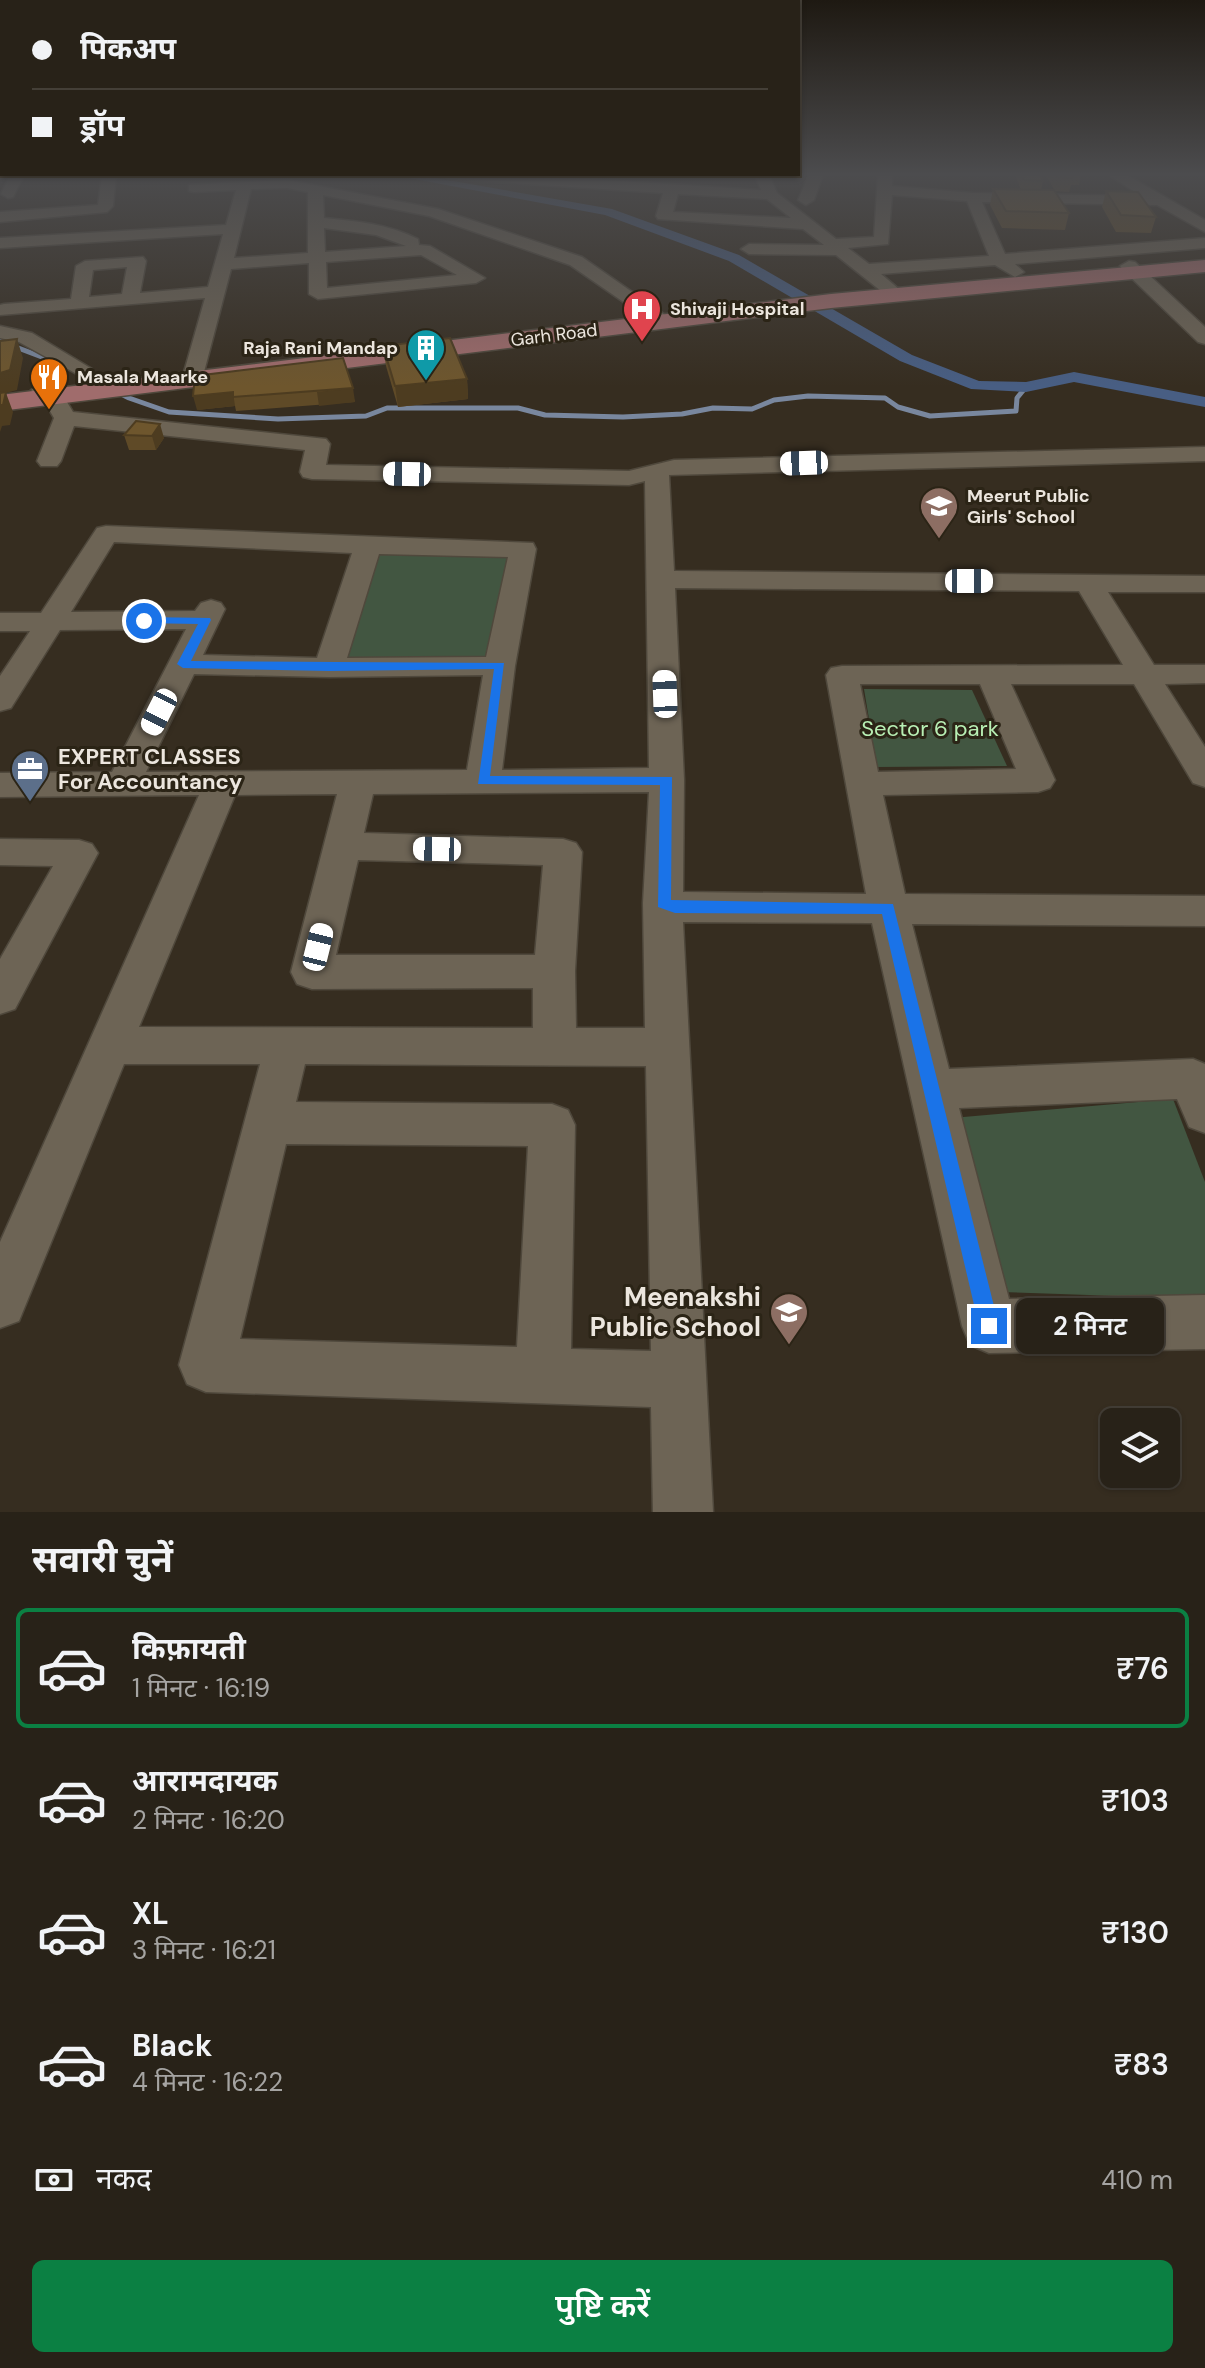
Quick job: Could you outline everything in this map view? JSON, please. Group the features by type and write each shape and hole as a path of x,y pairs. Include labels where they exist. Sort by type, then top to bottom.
{"main road":[{"name":"Garh Road","path":"892,292 1205,259"},
{"name":"Garh Road","path":"0,403 134,383 827,299 1022,277 1205,266"},
{"name":"Garh Road","path":"554,332 776,305"},
{"name":"Garh Road","path":"0,395 63,393"}],"street":[{"path":"193,376 228,246"},
{"path":"317,246 318,294 476,278 416,246"},
{"path":"223,264 426,246"},
{"path":"532,246 576,261 658,317"},
{"path":"749,249 847,246"},
{"path":"993,246 999,260 1022,277"},
{"path":"864,270 1174,246"},
{"path":"836,247 892,292"},
{"path":"79,304 85,266 137,261 130,299"},
{"path":"1132,269 1205,338"},
{"path":"4,310 216,292"},
{"path":"0,332 25,337 63,393 318,444 312,472 629,478 686,466 1205,454"},
{"path":"49,461 63,393"},
{"path":"657,471 667,780 663,903 683,1512"},
{"path":"0,701 106,534 368,546 523,549 500,666 483,781"},
{"path":"329,668 368,546"},
{"path":"662,579 1205,584"},
{"path":"1088,582 1205,775"},
{"path":"0,622 209,615 123,784"},
{"path":"183,664 329,668 500,666"},
{"path":"864,784 1038,780 991,674"},
{"path":"1205,674 842,675 888,908 989,1326 1205,1322"},
{"path":"0,785 667,780"},
{"path":"358,782 312,972 554,971"},
{"path":"0,1302 11,1250 110,1045 222,783"},
{"path":"342,846 563,852 554,971 555,1047"},
{"path":"0,852 79,853 0,997"},
{"path":"663,903 675,907 1205,911"},
{"path":"110,1045 668,1047"},
{"path":"287,1046 206,1365 679,1380"},
{"path":"932,1089 1193,1079 1205,1112"},
{"path":"268,1123 552,1125 543,1376"}],"green space":[{"path":"368,546 522,559 500,666 329,668"},
{"name":"Sector 6 park","path":"864,689 972,690 1007,766 877,767"},
{"path":"1173,1099 1205,1182 1205,1299 1001,1292 952,1118"}],"building":[{"path":"450,338 467,379 395,386 383,346"},
{"path":"17,339 10,370 0,373 0,341"},
{"path":"343,358 353,388 233,397 233,392 193,396 195,376"},
{"path":"6,392 3,405 0,405 0,393"},
{"path":"136,421 160,424 152,436 124,435"}],"waterway":[{"path":"700,246 734,258 906,358 977,386 1026,387 1074,377 1205,402"},
{"path":"0,341 63,365"},
{"path":"75,371 129,398 169,412 278,419 366,416 387,408 518,408 545,415 623,417 682,414 713,408 752,409 774,400 808,396 885,398 898,407 930,416 1016,411 1017,398 1026,387"}],"place":[{"name":"Shivaji Hospital","path":"642,343"},
{"name":"Raja Rani Mandap","path":"426,382"},
{"name":"Masala Maarke","path":"49,411"},
{"name":"Meerut Public Girls' School","path":"939,540"},
{"name":"EXPERT CLASSES For Accountancy","path":"30,803"},
{"name":"Meenakshi Public School","path":"789,1346"}],"route":[{"path":"144,621 206,620 183,664 329,668 500,666 483,781 667,780 663,903 675,907 888,908 989,1326"}]}
